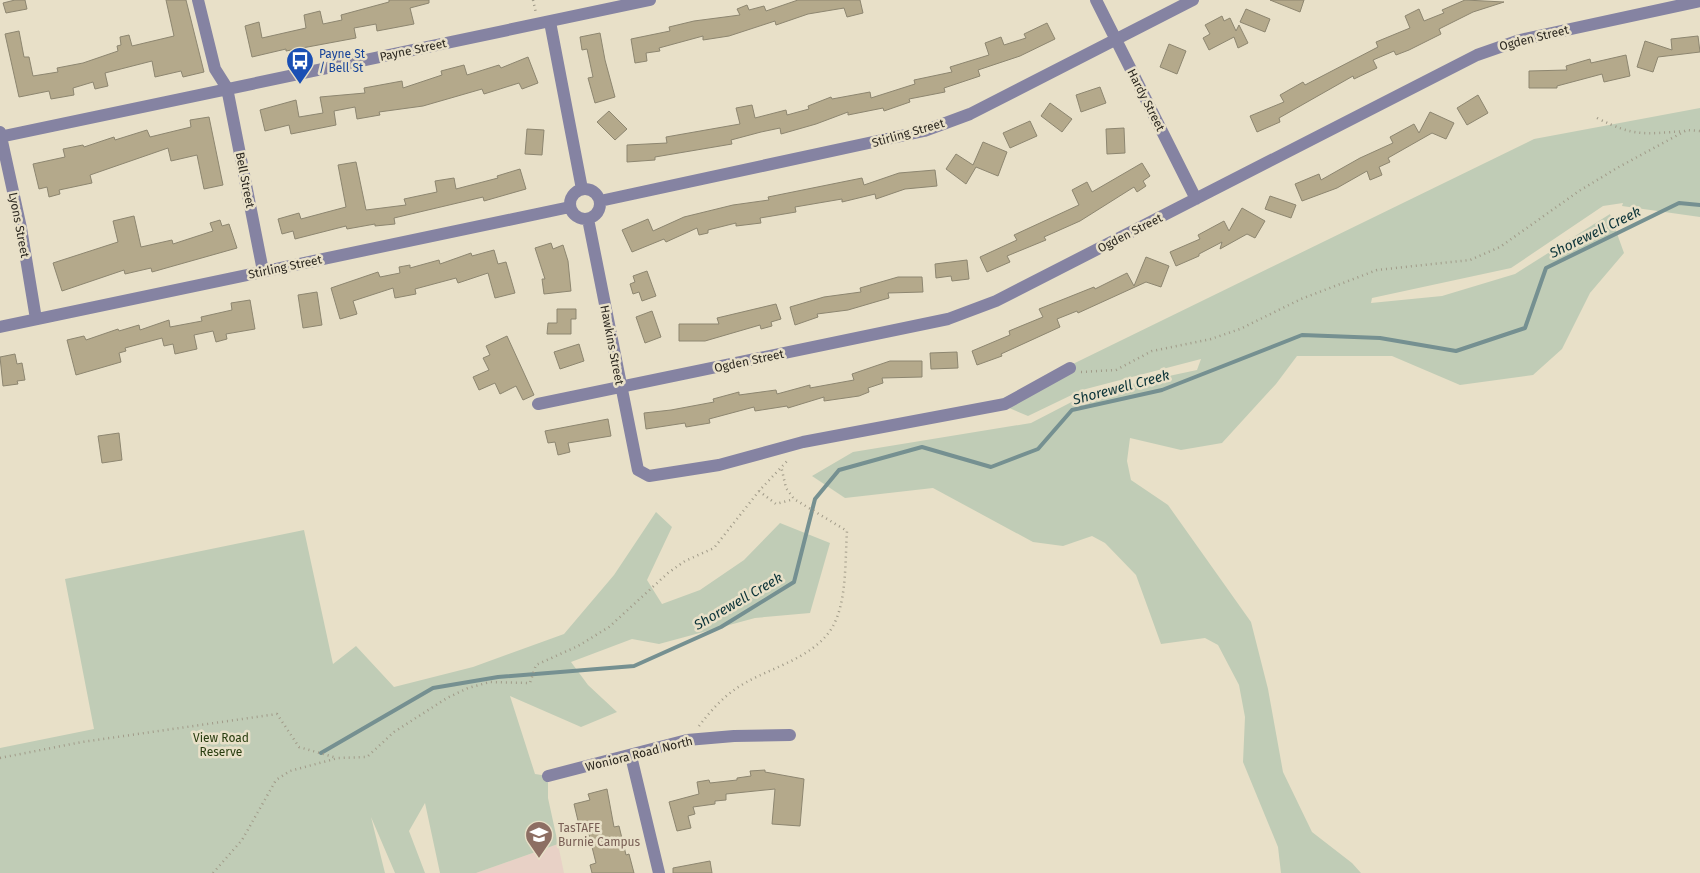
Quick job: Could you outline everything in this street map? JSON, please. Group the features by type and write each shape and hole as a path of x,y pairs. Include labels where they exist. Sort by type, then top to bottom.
{"street":[{"name":"Bell Street","path":"198,0 215,69 227,88 263,271"},
{"name":"Payne Street","path":"0,135 650,0"},
{"name":"Hardy Street","path":"1096,0 1196,199"},
{"name":"Stirling Street","path":"600,201 924,131 970,114 1193,0"},
{"name":"Ogden Street","path":"538,404 620,386 734,365 948,319 996,301 1477,55 1520,40 1700,1"},
{"path":"550,22 582,189"},
{"name":"Lyons Street","path":"0,135 20,228 36,320"},
{"path":"582,189 595,193 600,201 596,214 588,219 579,218 570,207 571,198 582,189"},
{"name":"Stirling Street","path":"0,327 570,207"},
{"name":"Hawkins Street","path":"588,219 638,470 649,476 719,465 802,442"},
{"path":"802,442 1005,404 1076,370"},
{"name":"Woniora Road North","path":"548,776 687,740 734,736 790,735"},
{"path":"631,756 659,873"}],"path":[{"path":"1597,118 1619,129 1640,135 1686,130 1700,132"},
{"path":"1076,370 1116,370 1152,351 1211,339 1240,329 1301,299 1377,270 1470,260 1500,247 1579,191 1686,130"},
{"path":"213,873 242,840 276,780 290,771 338,758 367,756 394,732 448,698 468,688 490,682 530,683 536,665 578,646 609,627 668,573 686,561 714,548 759,491 802,442"},
{"path":"687,740 712,709 734,690 818,645 833,625 844,588 847,531 794,500 786,488 781,466"},
{"path":"759,491 776,504 794,500"},
{"path":"0,758 82,742 277,714 299,748 338,758"}],"shaded area":[{"name":"TasTAFE Burnie Campus","path":"558,844 564,873 476,873"}],"green space":[{"path":"1700,108 1700,217 1622,206 1623,203 1603,206 1511,268 1372,298 1371,303 1442,296 1515,274 1610,214 1624,253 1590,293 1562,349 1533,375 1460,385 1392,356 1297,356 1276,384 1222,443 1181,450 1130,438 1127,461 1131,480 1168,505 1251,622 1268,689 1283,772 1312,832 1352,863 1361,873 1281,873 1278,847 1243,762 1245,717 1239,685 1218,645 1205,638 1161,644 1136,575 1105,543 1092,536 1063,546 1033,542 933,488 845,498 812,476 853,452 1031,423 1089,393 1197,370 1201,359 1082,390 1028,416 995,402 1534,139"},
{"name":"View Road Reserve","path":"656,512 672,527 647,580 662,604 700,590 744,560 780,523 830,543 810,613 755,618 659,644 632,639 571,662 588,685 617,712 581,727 510,696 535,774 548,776 548,798 558,844 476,873 440,873 425,803 409,831 425,873 395,873 371,817 385,873 0,873 0,748 94,729 65,579 304,530 333,664 356,646 394,687 473,667 564,634 614,575"}],"building":[{"path":"25,0 27,9 6,13 3,3"},
{"path":"166,0 186,0 204,72 183,77 181,71 155,77 152,61 105,73 108,86 95,89 93,82 73,88 74,95 51,99 49,91 19,97 5,34 19,31 24,57 29,57 33,76 58,72 57,68 83,63 118,51 117,46 121,45 120,37 129,35 132,46 174,36"},
{"path":"389,0 429,0 429,3 410,8 414,24 377,31 376,24 354,28 356,38 286,51 286,49 252,57 245,26 259,22 262,38 306,28 304,15 320,11 323,24 342,20 341,15 389,2"},
{"path":"798,0 860,0 863,13 847,17 844,8 808,14 776,25 775,21 729,36 703,40 703,36 659,48 660,51 646,53 647,61 635,63 631,39 670,31 669,27 694,21 740,15 737,9 747,5 749,10 764,6 766,11"},
{"path":"1270,0 1304,0 1300,12"},
{"path":"1465,0 1504,2 1473,12 1439,29 1441,34 1409,50 1396,55 1394,51 1373,60 1377,68 1354,79 1353,76 1279,118 1280,122 1257,132 1250,116 1284,102 1280,95 1303,82 1305,85 1378,47 1376,42 1410,28 1405,16 1419,9 1424,21 1444,13 1442,10"},
{"path":"1246,9 1270,19 1265,32 1240,22"},
{"path":"1222,16 1224,21 1230,18 1236,31 1239,25 1248,43 1238,48 1234,37 1209,50 1203,38 1210,34 1205,25"},
{"path":"1047,23 1055,39 1020,56 978,70 980,76 944,88 945,92 909,99 910,102 884,111 883,108 848,115 848,112 781,134 780,128 731,140 732,144 655,157 655,160 627,162 627,145 667,143 666,137 740,124 736,108 752,105 755,118 786,110 787,115 809,109 808,106 831,97 832,99 870,92 871,98 915,84 914,80 952,72 950,67 989,55 985,43 1001,37 1004,45 1026,38 1024,34"},
{"path":"600,33 615,97 595,103 588,78 593,77 587,49 582,50 580,37"},
{"path":"1698,36 1700,52 1658,57 1653,72 1637,67 1645,41 1672,50 1671,39"},
{"path":"1169,44 1186,51 1177,74 1160,67"},
{"path":"1626,55 1630,76 1604,82 1602,74 1557,86 1557,88 1529,88 1529,71 1567,70 1566,66 1590,59 1591,63"},
{"path":"528,57 538,83 522,89 519,83 484,94 482,89 423,106 379,112 380,115 357,119 355,107 334,111 336,125 291,134 289,125 265,131 260,110 296,100 299,117 323,113 320,97 365,93 364,88 402,81 403,88 442,75 441,71 464,65 467,75 499,65 501,68"},
{"path":"1100,87 1106,103 1081,112 1076,95"},
{"path":"1478,95 1488,113 1467,125 1457,108"},
{"path":"1050,103 1072,119 1062,132 1041,116"},
{"path":"609,111 627,129 615,140 597,122"},
{"path":"1430,112 1454,123 1446,139 1432,133 1388,158 1390,162 1379,167 1382,175 1370,180 1367,171 1337,188 1302,201 1295,184 1319,174 1321,180 1360,158 1393,143 1390,137 1414,124 1419,133"},
{"path":"209,117 223,185 204,189 197,155 171,161 168,148 90,175 92,183 59,190 60,194 49,197 47,187 39,189 33,164 65,157 63,149 83,145 84,147 114,137 115,140 147,130 150,137 191,127 190,120"},
{"path":"1030,121 1037,136 1010,148 1003,133"},
{"path":"1124,128 1125,153 1107,154 1106,129"},
{"path":"527,129 544,130 542,155 525,154"},
{"path":"983,142 1007,152 998,176 976,167 966,184 946,169 956,154 973,165"},
{"path":"356,162 366,210 406,205 404,199 437,192 435,181 454,178 456,189 498,178 497,176 520,169 526,189 484,201 483,197 394,218 395,224 375,226 375,224 347,229 346,226 295,239 293,231 282,234 278,219 299,213 301,219 346,207 338,165"},
{"path":"1142,163 1150,176 1143,181 1146,186 1137,192 1134,187 1080,221 1044,237 1046,240 1007,256 1010,262 987,272 980,257 1017,240 1014,235 1079,205 1072,190 1087,182 1092,192"},
{"path":"935,170 937,186 905,189 876,199 875,194 842,202 842,199 795,207 796,212 760,218 761,223 736,226 736,223 708,230 708,233 699,235 697,228 666,242 664,239 632,252 622,230 648,219 653,231 684,217 733,205 769,200 768,197 862,178 864,185 899,173"},
{"path":"1270,196 1296,205 1291,218 1265,209"},
{"path":"1242,208 1265,221 1255,238 1247,234 1220,249 1222,242 1199,254 1199,256 1176,266 1170,252 1200,239 1198,235 1224,221 1229,231"},
{"path":"134,216 141,247 172,240 173,244 213,231 210,223 220,220 222,226 229,224 237,248 152,272 151,268 125,274 124,270 62,291 53,263 118,242 113,221"},
{"path":"551,243 553,249 563,245 568,261 571,291 544,294 542,279 545,279 535,248"},
{"path":"494,250 498,264 506,262 515,293 495,298 488,273 458,283 456,278 415,289 416,294 395,298 393,288 353,301 357,314 340,319 331,288 378,272 380,277 400,273 399,267 410,265 410,268 439,260 440,264 471,253 472,256"},
{"path":"1146,257 1169,266 1161,287 1146,282 1078,313 1077,311 1057,319 1060,327 1001,354 1002,356 977,365 972,351 1010,335 1009,331 1043,317 1039,309 1094,287 1095,289 1127,273 1134,286"},
{"path":"967,260 969,279 952,281 951,276 936,278 935,264"},
{"path":"647,271 656,296 642,301 639,292 633,294 630,284 635,282 633,276"},
{"path":"898,277 922,277 923,292 888,293 889,298 848,310 817,314 818,317 795,325 790,307 824,297 861,292 860,288"},
{"path":"317,292 322,325 303,328 298,295"},
{"path":"250,300 255,329 226,334 227,339 216,342 213,331 194,335 197,349 175,354 173,344 164,346 162,338 125,348 126,351 119,353 121,362 76,375 67,340 84,336 86,340 118,329 119,331 139,325 140,330 169,320 170,327 202,321 201,317 232,310 231,303"},
{"path":"776,304 781,319 771,322 772,326 761,329 760,325 705,341 679,341 679,324 719,324 717,318"},
{"path":"557,309 576,309 576,319 571,319 571,334 547,334 548,323 557,323"},
{"path":"652,311 661,337 645,343 636,317"},
{"path":"507,336 534,395 523,400 516,386 500,394 495,383 479,390 473,377 489,370 483,358 490,355 486,346"},
{"path":"579,344 584,361 560,369 554,352"},
{"path":"957,352 958,368 931,369 930,353"},
{"path":"15,354 17,364 22,363 25,380 17,381 18,384 3,386 0,357"},
{"path":"890,361 922,361 922,377 882,378 883,383 868,388 869,392 859,396 824,401 824,397 788,408 787,406 755,411 754,407 709,419 710,423 686,427 685,423 646,429 644,413 714,402 713,399 739,392 739,395 776,390 777,394 810,385 810,388 854,380 852,374"},
{"path":"608,419 611,436 568,443 570,452 558,455 555,442 548,443 545,431"},
{"path":"119,433 122,460 102,463 98,436"},
{"path":"765,770 765,772 804,779 800,826 772,824 775,789 726,794 726,800 715,801 715,804 693,807 695,814 688,816 691,828 677,831 669,802 699,794 697,782 709,780 710,783 737,780 737,778 751,776 750,771"},
{"path":"607,789 614,827 619,826 626,855 629,854 634,873 592,873 590,865 596,863 586,823 579,825 574,804 590,800 588,794"},
{"path":"710,861 712,873 673,873 673,868"}],"waterway":[{"name":"Shorewell Creek","path":"321,753 433,688 498,677 634,666 721,627 794,582 815,499 839,470 922,447 991,467 1038,449 1072,410 1162,390 1302,335 1380,338 1456,351 1525,328 1546,268 1679,203 1700,205"}],"place":[{"name":"Payne St / Bell St","path":"300,85"},
{"name":"TasTAFE Burnie Campus","path":"539,859"}]}
